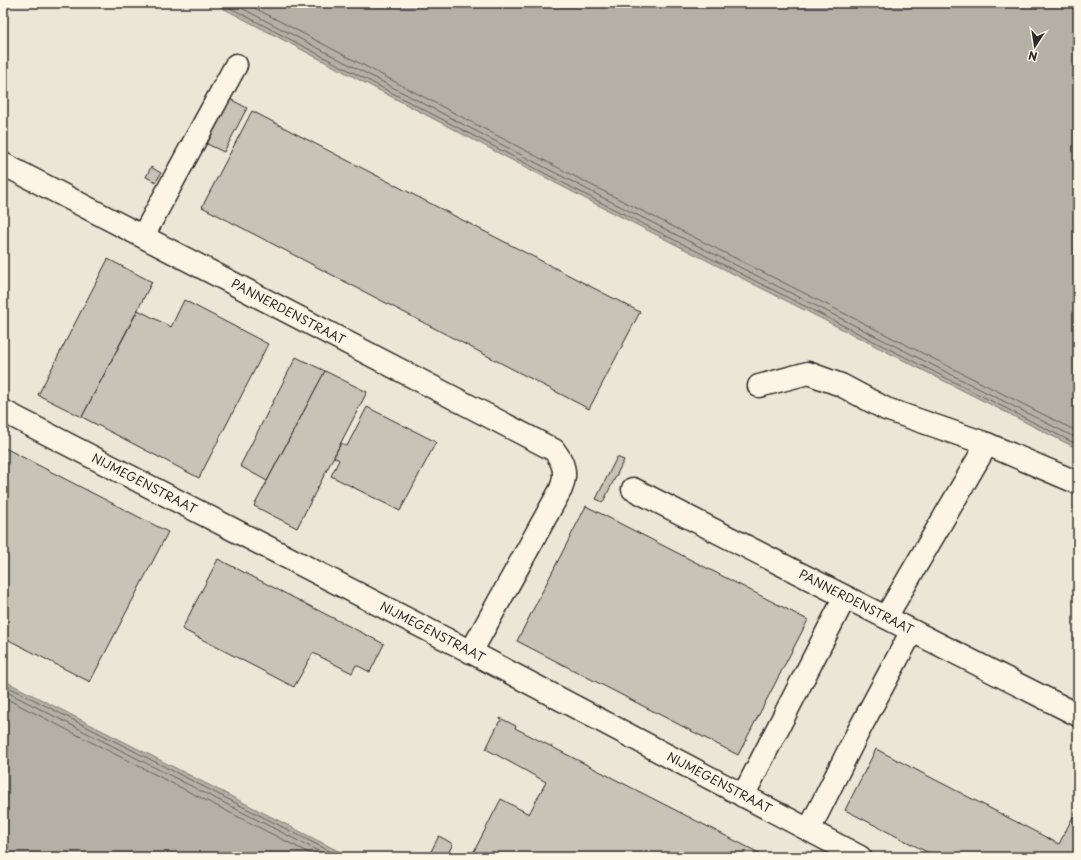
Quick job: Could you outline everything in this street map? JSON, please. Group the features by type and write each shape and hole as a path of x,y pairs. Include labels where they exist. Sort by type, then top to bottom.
{"street":[{"path":"142,236 236,65"},
{"name":"PANNERDENSTRAAT","path":"3,164 554,450 561,458 565,469 565,479 558,497 471,652"},
{"path":"759,386 808,374 841,385 886,409 987,444 1078,482"},
{"name":"NIJMEGENSTRAAT","path":"3,411 471,652 860,857"},
{"path":"886,617 987,444"},
{"name":"PANNERDENSTRAAT","path":"634,489 1078,715"},
{"path":"743,796 845,597"},
{"path":"809,830 858,732 912,631"}],"shaded area":[{"path":"3,3 273,3 1078,420 1078,857 254,857 3,724"}],"water":[{"path":"213,3 1078,3 1078,449 586,199"},
{"path":"3,680 350,857 3,857"}],"building":[{"path":"230,99 247,108 224,152 207,144"},
{"path":"252,111 640,312 589,409 202,207"},
{"path":"151,167 161,173 156,182 146,177"},
{"path":"108,259 152,282 82,417 38,395"},
{"path":"184,300 268,344 199,478 82,417 138,310 171,327"},
{"path":"296,357 325,371 267,481 240,466"},
{"path":"325,371 367,392 297,528 254,506"},
{"path":"367,407 436,442 400,511 331,476 339,460 334,457 341,443 347,446"},
{"path":"3,447 168,532 90,682 3,637"},
{"path":"617,457 624,460 603,502 596,499"},
{"path":"586,506 808,620 738,755 517,641"},
{"path":"218,559 384,644 370,672 356,665 352,673 313,653 294,687 182,629"},
{"path":"500,718 516,726 515,728 767,857 471,857 501,799 529,814 546,782 486,749 499,722 501,721"},
{"path":"876,749 1059,844 1078,807 1078,857 924,857 927,852 845,810"},
{"path":"439,836 453,844 446,857 428,857"}]}
